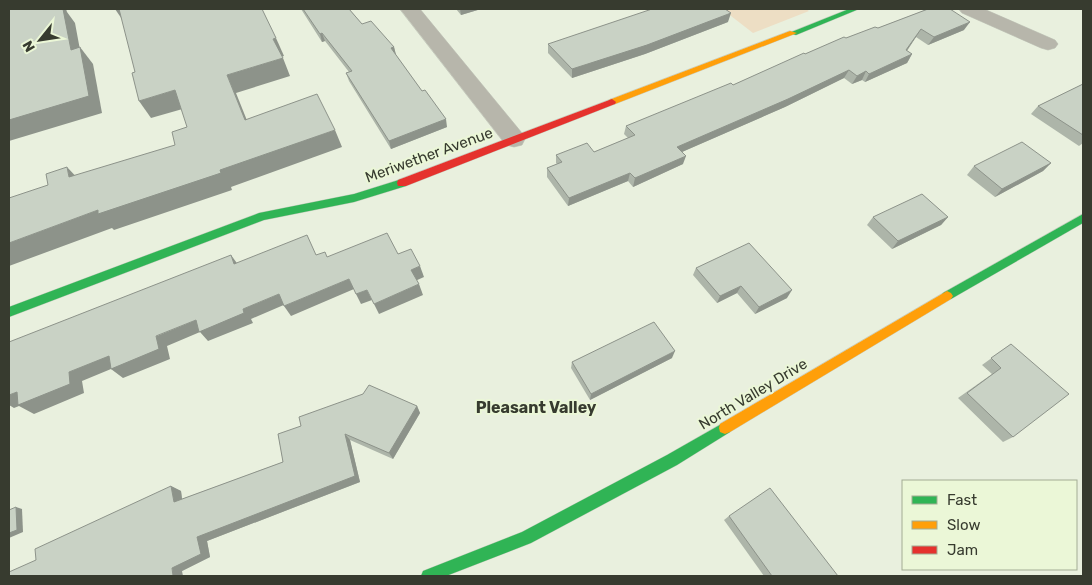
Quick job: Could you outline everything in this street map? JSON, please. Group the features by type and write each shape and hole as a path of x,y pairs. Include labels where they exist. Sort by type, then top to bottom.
{"street":[{"path":"410,9 514,139"},
{"name":"Meriwether Avenue","path":"9,312 263,216 354,198 390,187 855,9"},
{"path":"969,9 1048,44"},
{"name":"North Valley Drive","path":"428,576 526,538 672,460 888,330 1083,218"}],"shaded area":[{"path":"722,9 806,9 809,11 753,33"}],"building":[{"path":"9,9 63,9 71,50 80,47 89,96 9,120"},
{"path":"119,9 262,9 276,38 273,39 283,58 227,75 245,120 317,94 335,130 220,170 221,173 98,214 98,210 9,243 9,198 48,185 46,174 67,167 69,177 175,145 172,132 187,127 175,90 139,101 132,73 135,72"},
{"path":"303,9 349,9 362,24 371,21 394,47 391,48 422,91 425,90 446,119 389,141 346,73 352,71 322,33 320,34"},
{"path":"652,9 725,9 731,13 647,45 572,69 548,44"},
{"path":"928,9 950,9 970,22 934,37 921,29 906,50 912,54 869,74 866,71 857,76 849,70 788,99 677,147 686,156 635,178 630,173 569,198 547,168 562,162 556,155 587,143 594,152 635,135 626,126 731,83 733,85 844,37 846,38 875,27 878,28"},
{"path":"1083,84 1083,135 1038,106"},
{"path":"1022,142 1051,163 1002,189 974,166"},
{"path":"922,194 948,217 898,241 873,217"},
{"path":"387,233 398,254 411,249 420,266 411,270 419,284 374,304 367,290 356,294 349,279 284,306 279,294 243,309 244,313 199,332 196,320 156,336 159,349 111,369 109,356 69,372 70,384 18,405 17,392 9,395 9,342 231,255 234,264 307,235 316,255 325,252 327,257"},
{"path":"749,243 792,290 759,307 741,286 720,296 696,268"},
{"path":"654,322 675,351 591,394 572,362"},
{"path":"1011,344 1069,394 1013,437 967,393 1001,368 991,358"},
{"path":"369,385 417,406 389,453 345,434 355,476 197,537 201,554 172,568 173,576 9,576 9,572 36,560 35,549 171,486 174,502 283,462 278,434 301,426 299,417 363,394"},
{"path":"770,488 838,576 772,576 729,516"},
{"path":"16,507 17,530 9,533 9,510"}],"traffic: fast":[{"path":"793,33 855,9"},
{"path":"9,312 263,216 354,198 402,183"},
{"path":"947,296 1083,218"},
{"path":"428,576 526,538 672,460 725,428"}],"traffic: slow":[{"path":"612,102 793,33"},
{"path":"725,428 947,296"}],"traffic: jam":[{"path":"402,183 612,102"}],"district":[{"name":"Pleasant Valley","path":"536,407"}]}
